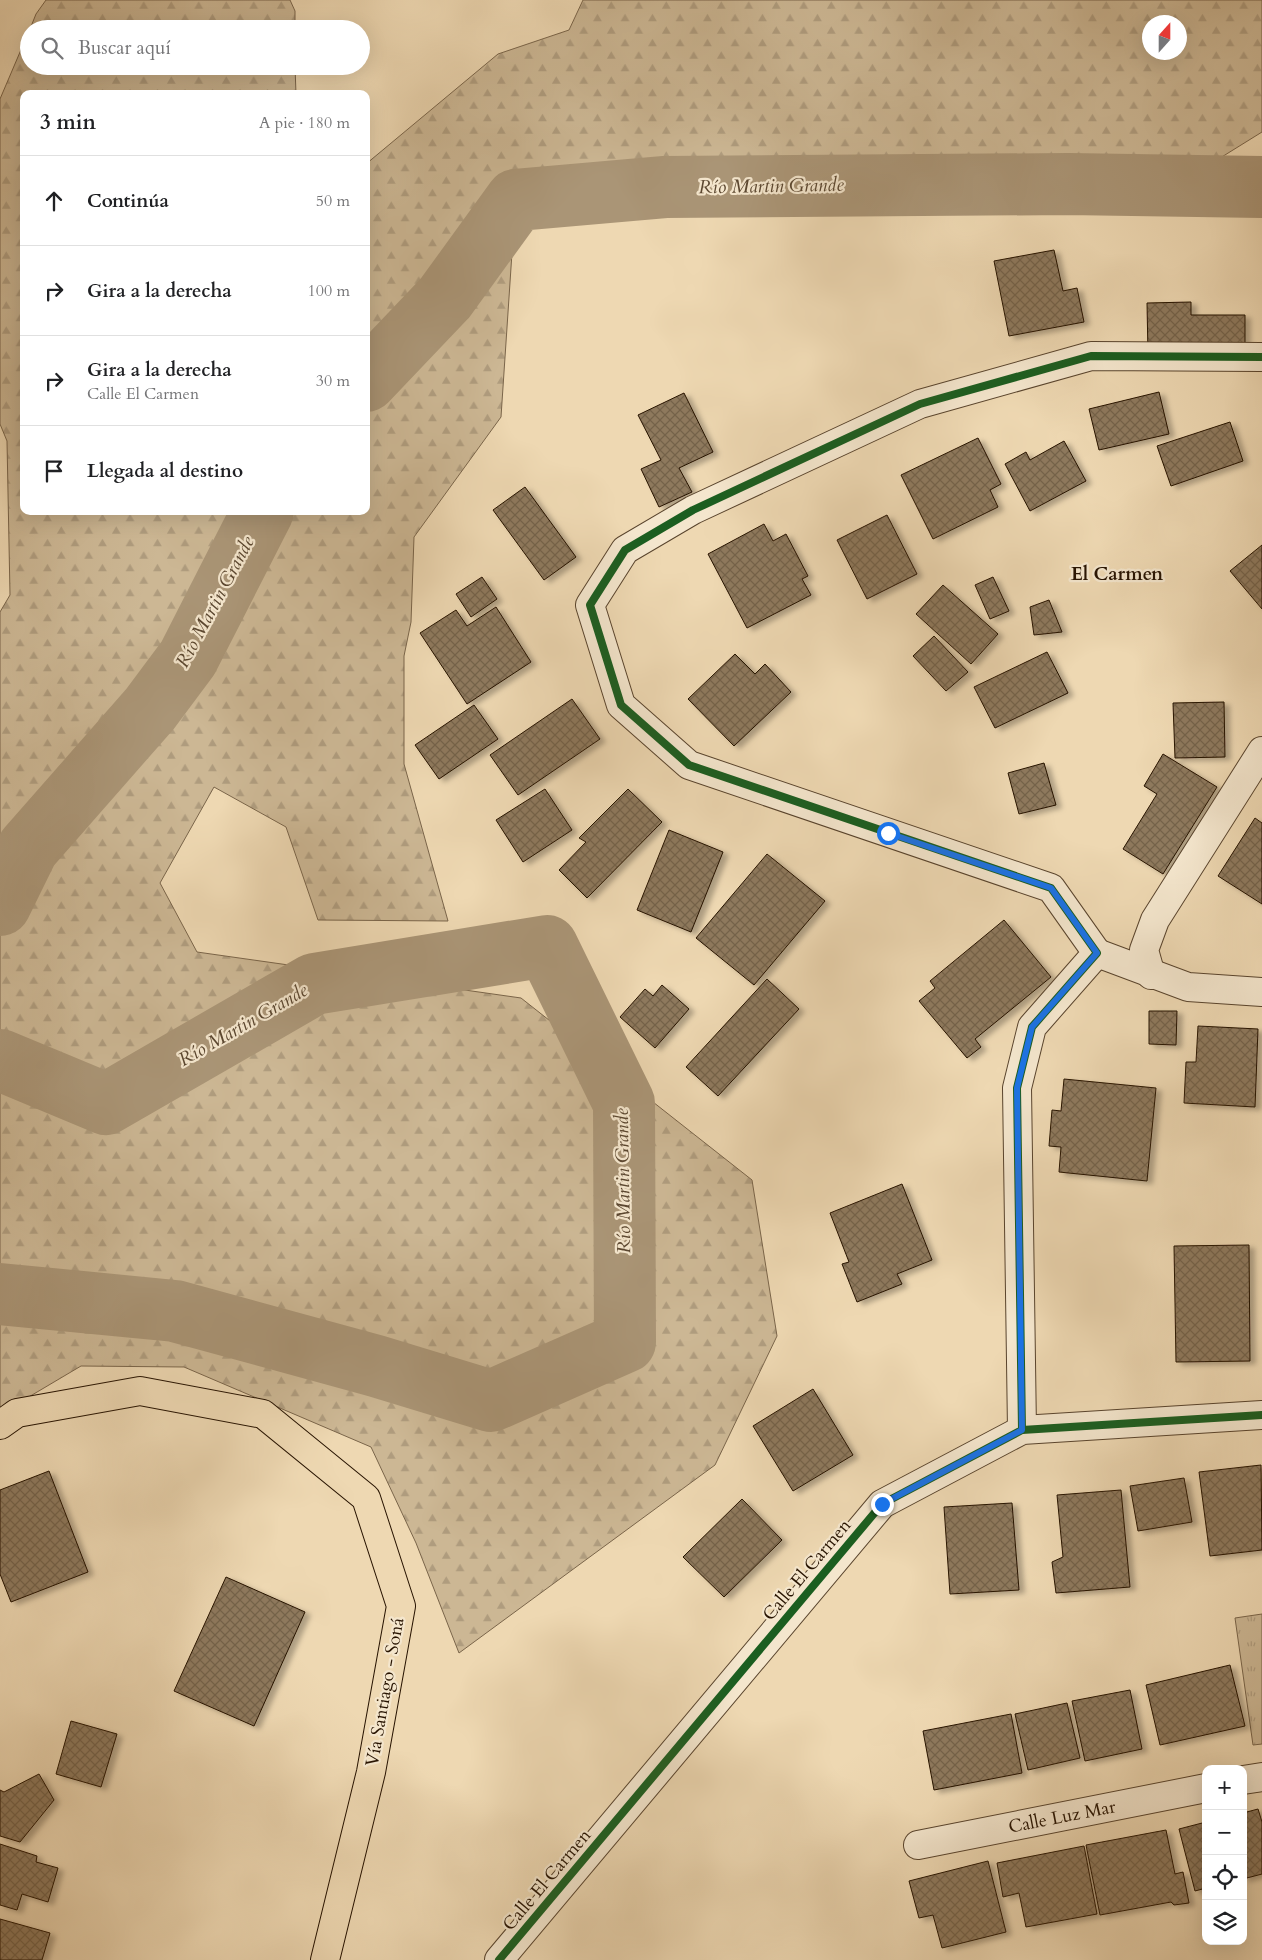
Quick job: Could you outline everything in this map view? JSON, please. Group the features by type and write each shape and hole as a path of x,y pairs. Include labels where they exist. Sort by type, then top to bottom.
{"main road":[{"name":"Vía Santiago - Soná","path":"0,1425 17,1413 140,1392 263,1414 366,1498 401,1606 371,1772 326,1960"}],"street":[{"path":"1262,357 1091,356 920,404 692,510 625,550 590,605 622,705 689,765 1051,888 1097,953 1151,975 1188,987 1262,992"},
{"path":"1151,975 1144,950 1154,920 1262,751"},
{"path":"1022,1430 1017,1088 1032,1027 1097,953"},
{"name":"Calle El Carmen","path":"499,1960 882,1504 1022,1430 1262,1415"},
{"path":"1247,1779 1262,1777"},
{"name":"Calle Luz Mar","path":"918,1845 1202,1789"}],"green space":[{"path":"46,0 290,0 295,11 295,20 34,20"},
{"path":"583,0 1262,0 1262,132 1204,168 516,193 501,417 414,537 411,622 404,656 404,764 448,921 318,920 286,827 214,787 160,883 197,952 521,998 752,1180 777,1336 715,1465 459,1653 416,1543 371,1447 184,1367 81,1366 0,1414 0,612 10,595 7,441 0,424 0,99 20,52 20,75 295,75 296,90 20,90 20,515 370,515 370,161 498,54 569,30"},
{"path":"1262,1614 1262,1744 1253,1745 1235,1618"}],"building":[{"path":"1054,250 1063,291 1077,288 1084,322 1009,336 994,261"},
{"path":"1191,302 1191,315 1245,315 1245,354 1148,354 1147,303"},
{"path":"1159,392 1169,434 1099,450 1089,409"},
{"path":"684,393 713,452 679,468 692,492 659,507 641,469 661,460 638,415"},
{"path":"1230,422 1243,461 1171,486 1157,446"},
{"path":"978,438 1001,484 990,490 998,507 933,539 901,475"},
{"path":"1064,441 1086,481 1030,511 1005,464 1026,452 1030,460"},
{"path":"525,487 576,557 544,580 493,510"},
{"path":"887,515 917,574 867,599 837,540"},
{"path":"764,524 773,541 786,534 808,576 802,579 811,595 747,628 708,554"},
{"path":"1262,545 1262,609 1230,571"},
{"path":"482,577 497,599 471,617 456,594"},
{"path":"993,577 1009,611 990,619 975,585"},
{"path":"943,585 998,634 971,664 916,614"},
{"path":"1049,600 1062,632 1034,635 1030,607"},
{"path":"496,607 531,662 467,704 420,633 456,610 467,626"},
{"path":"934,636 968,672 946,691 913,656"},
{"path":"1047,652 1068,693 995,728 974,687"},
{"path":"735,654 755,674 765,664 791,692 734,746 688,699"},
{"path":"572,699 600,739 518,795 490,755"},
{"path":"1224,702 1225,757 1175,758 1173,703"},
{"path":"474,705 498,739 439,779 415,745"},
{"path":"1163,754 1217,787 1163,874 1123,849 1157,794 1144,786"},
{"path":"1044,763 1056,805 1019,814 1008,773"},
{"path":"545,789 572,830 523,862 496,820"},
{"path":"628,789 662,822 587,898 559,870 586,842 579,838"},
{"path":"1255,818 1262,823 1262,904 1218,876"},
{"path":"669,830 723,852 691,932 637,910"},
{"path":"767,854 825,901 754,985 696,938"},
{"path":"1004,920 1051,977 975,1039 981,1047 967,1058 919,1001 935,988 930,981"},
{"path":"767,979 799,1009 718,1096 686,1067"},
{"path":"662,985 689,1009 655,1048 620,1017 645,989 653,996"},
{"path":"1149,1011 1177,1011 1176,1045 1149,1044"},
{"path":"1198,1026 1258,1029 1255,1107 1184,1103 1186,1062 1196,1062"},
{"path":"1064,1079 1156,1088 1147,1181 1059,1172 1061,1147 1049,1146 1052,1110 1061,1111"},
{"path":"902,1184 932,1260 897,1274 902,1284 857,1302 842,1264 849,1262 830,1213"},
{"path":"1249,1245 1250,1361 1176,1362 1174,1246"},
{"path":"813,1389 853,1455 793,1491 753,1426"},
{"path":"1261,1465 1262,1550 1210,1556 1199,1472"},
{"path":"49,1471 88,1572 11,1602 0,1574 0,1490"},
{"path":"1184,1478 1192,1522 1138,1531 1130,1486"},
{"path":"1121,1490 1130,1587 1056,1593 1052,1562 1063,1557 1057,1495"},
{"path":"742,1499 782,1540 724,1597 683,1557"},
{"path":"1012,1503 1019,1590 950,1594 944,1507"},
{"path":"226,1577 305,1612 254,1726 174,1691"},
{"path":"1230,1665 1245,1726 1160,1745 1146,1685"},
{"path":"1130,1690 1142,1749 1085,1761 1072,1701"},
{"path":"1067,1703 1080,1758 1028,1770 1015,1714"},
{"path":"1011,1714 1022,1773 934,1790 923,1731"},
{"path":"71,1721 117,1734 101,1787 56,1774"},
{"path":"39,1774 54,1800 20,1842 0,1836 0,1790 4,1792"},
{"path":"1258,1809 1262,1822 1262,1874 1247,1878 1247,1855 1247,1812"},
{"path":"1202,1823 1202,1889 1195,1891 1179,1829"},
{"path":"1166,1830 1175,1874 1183,1872 1189,1903 1174,1905 1171,1902 1100,1915 1086,1845"},
{"path":"0,1844 37,1856 36,1862 58,1868 48,1902 22,1894 17,1910 0,1905"},
{"path":"1084,1846 1097,1914 1026,1927 1019,1893 1003,1897 997,1863"},
{"path":"988,1861 1006,1932 942,1948 933,1915 919,1918 909,1881"},
{"path":"0,1919 50,1933 42,1960 0,1960"}],"waterway":[{"name":"Río Martin Grande","path":"370,377 445,298 516,200 665,187 1068,184 1262,187"},
{"name":"Río Martin Grande","path":"0,905 28,848 150,709 188,658 261,515"},
{"name":"Río Martin Grande","path":"0,1060 106,1104 314,984 547,946 624,1103 625,1342 491,1401 376,1366 175,1311 0,1294"}],"cycle path":[{"path":"1022,1430 1017,1088 1032,1027 1097,953 1051,888 689,765 621,705 590,605 625,550 693,510 920,404 1091,356 1262,357"},
{"path":"499,1960 882,1504 1022,1430 1262,1415"}],"district":[{"name":"El Carmen","path":"1117,574"}],"route":[{"path":"882,1504 1022,1430 1017,1088 1032,1027 1097,953 1051,888 888,833"}]}
